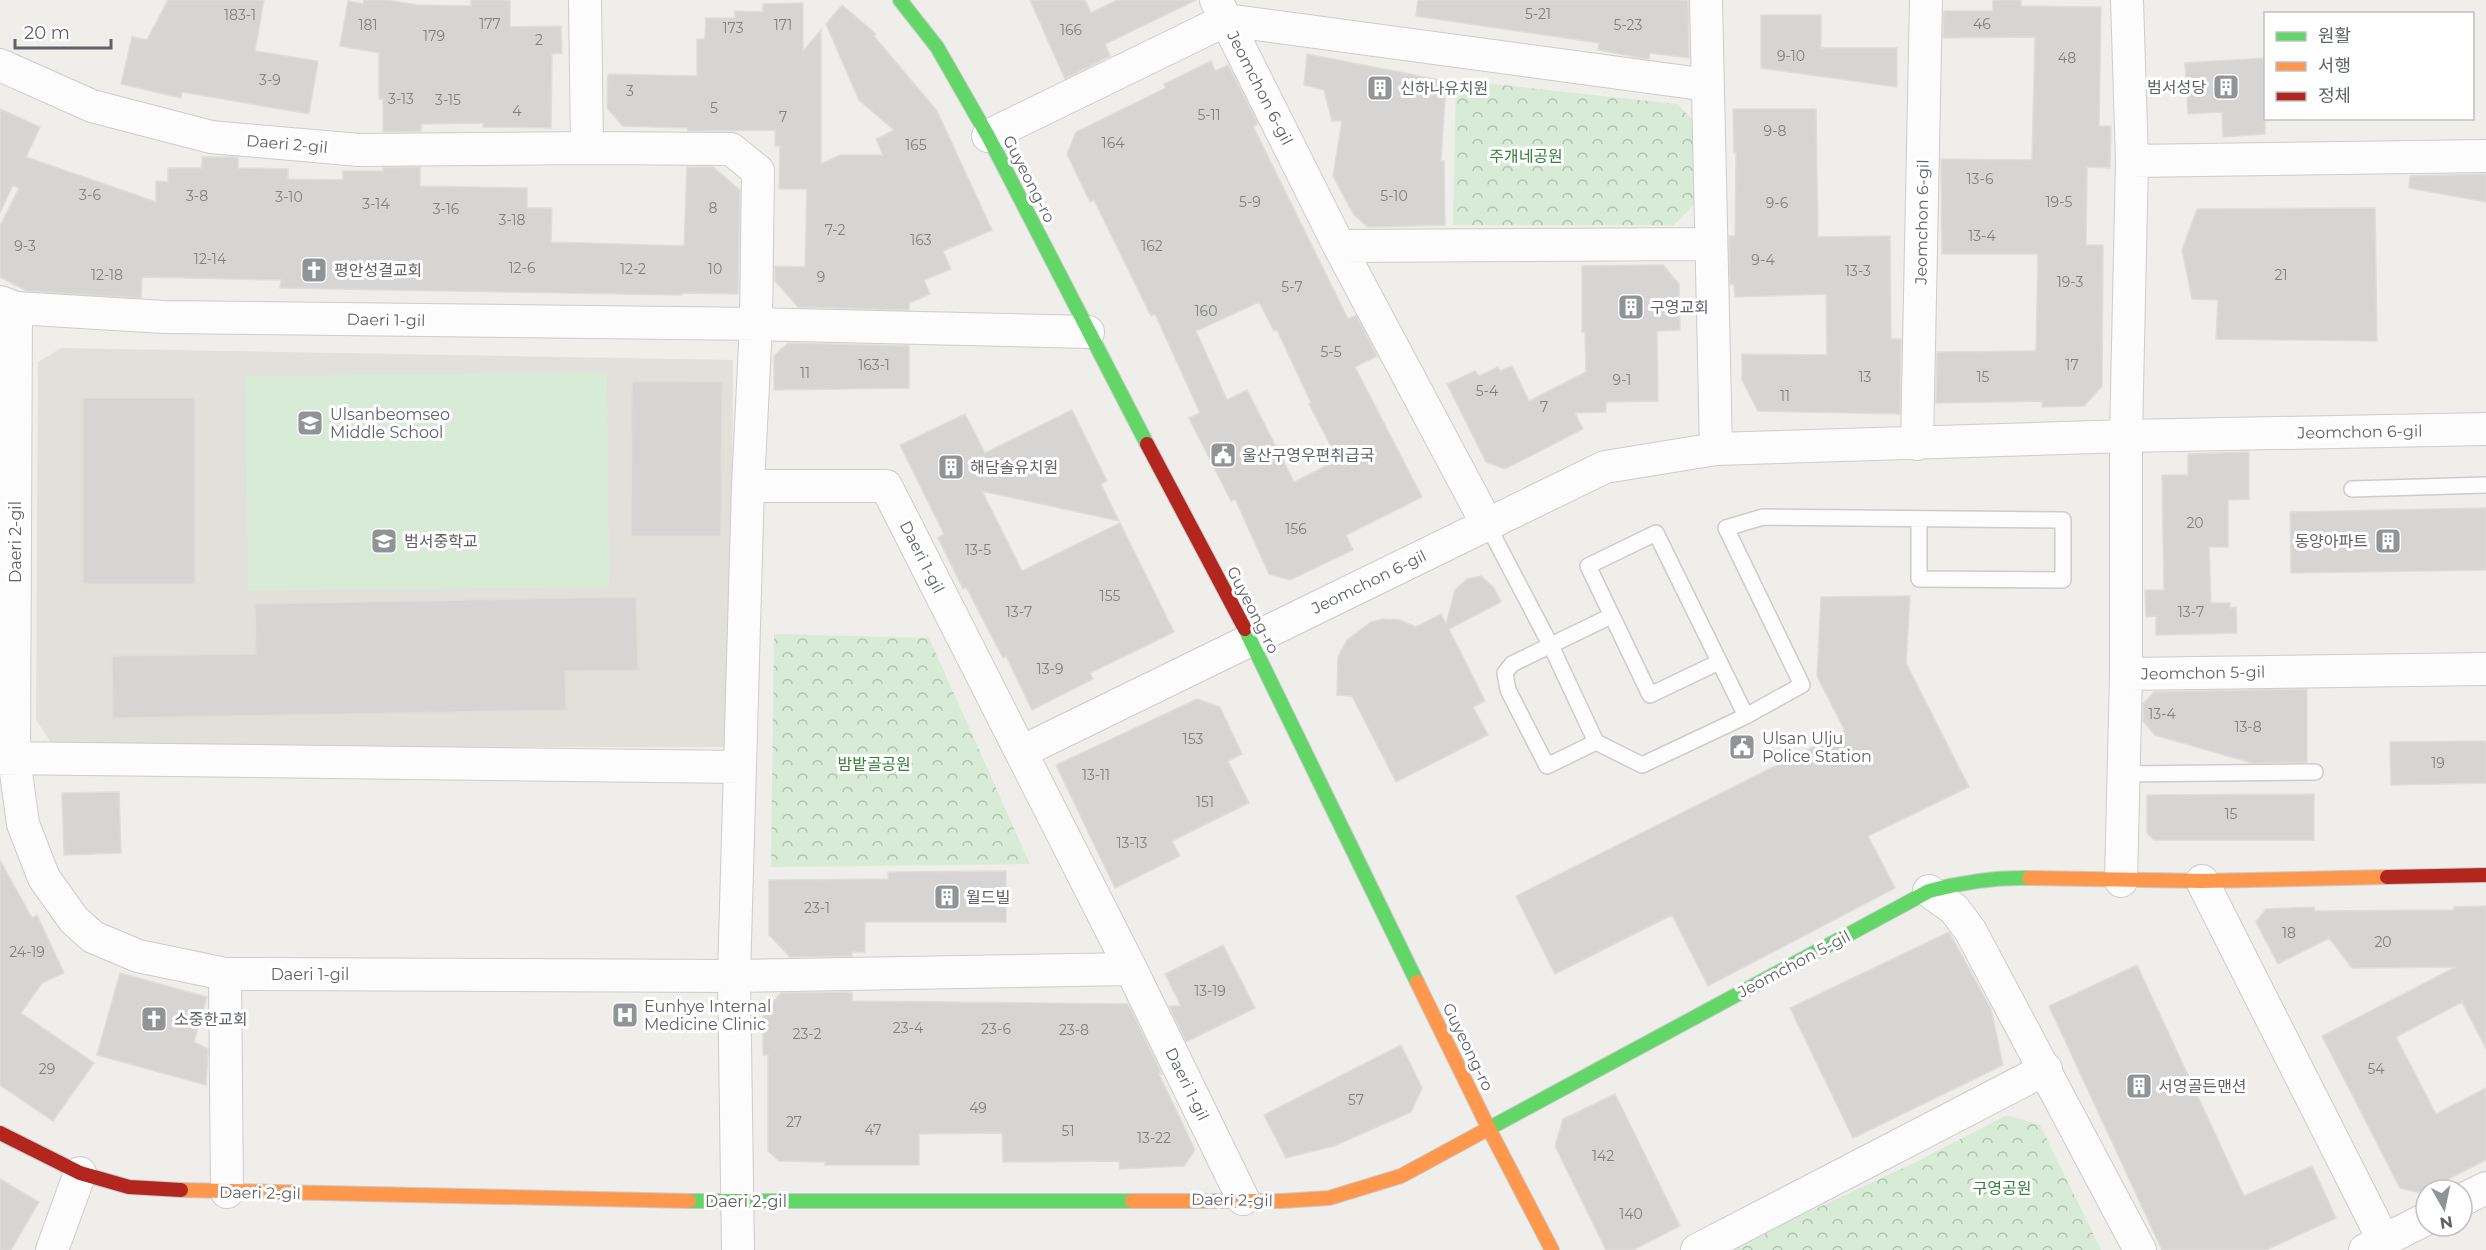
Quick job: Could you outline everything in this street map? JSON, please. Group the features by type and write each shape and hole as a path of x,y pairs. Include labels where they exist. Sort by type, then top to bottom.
{"street":[{"path":"585,0 587,148 731,149 758,171 756,324 748,486 734,976 738,1250"},
{"name":"Guyeong-ro","path":"900,0 937,47 988,136 1088,332 1251,640 1489,1129 1552,1250"},
{"path":"1706,0 1716,449"},
{"name":"Jeomchon 6-gil","path":"1917,444 1926,0"},
{"path":"2126,674 2126,436 2132,161 2127,0"},
{"path":"988,136 1221,10"},
{"name":"Jeomchon 6-gil","path":"1221,10 1708,85"},
{"name":"Jeomchon 6-gil","path":"1221,10 1340,246 1487,524"},
{"name":"Daeri 2-gil","path":"0,65 92,106 211,137 359,150 587,148"},
{"path":"2132,161 2486,156"},
{"path":"1340,246 1711,244"},
{"name":"Daeri 2-gil","path":"7,758 8,305"},
{"name":"Daeri 1-gil","path":"8,305 164,317 756,324 1088,332"},
{"name":"Jeomchon 6-gil","path":"1251,640 1605,467 1716,449 2126,436 2486,429"},
{"name":"Daeri 1-gil","path":"748,486 886,486 1131,969 1243,1199"},
{"path":"1021,752 1251,640"},
{"name":"Jeomchon 5-gil","path":"2121,881 2126,674 2486,669"},
{"path":"7,758 740,766"},
{"name":"Daeri 1-gil","path":"7,758 23,825 44,878 74,920 93,937 138,956 225,974 734,976 1131,969"},
{"name":"Jeomchon 5-gil","path":"1489,1129 1929,891 1955,884 2004,877 2202,881 2486,875"},
{"path":"2202,881 2375,1245 2414,1225"},
{"path":"1929,891 1954,909 1970,930 2046,1069 2140,1250"},
{"path":"225,974 227,1192"},
{"path":"1697,1250 2046,1069"},
{"name":"Daeri 2-gil","path":"0,1133 80,1173 129,1186 227,1192 737,1202 1243,1199 1282,1201 1329,1198 1401,1176 1489,1129"},
{"path":"52,1250 80,1173"}],"lane":[{"path":"2352,489 2486,485"},
{"path":"1487,524 1551,646 1596,742 1642,765 1746,716 1802,686 1725,528 1763,517 2063,520 2063,580 1918,579 1919,520"},
{"path":"1719,662 1650,695 1588,566 1656,533 1746,716"},
{"path":"1596,742 1547,766 1508,690 1505,673 1512,664 1611,616"},
{"path":"2124,774 2315,772"}],"shaded area":[{"name":"범서중학교","path":"61,348 733,360 730,747 54,747 36,720 38,362"}],"green space":[{"name":"주개네공원","path":"1456,80 1677,104 1698,125 1694,205 1674,225 1453,225"},
{"path":"607,373 609,587 248,591 246,376"},
{"name":"밤밭골공원","path":"774,634 929,638 1030,864 771,867"},
{"name":"구영공원","path":"2007,1115 2040,1125 2101,1250 1727,1250 1916,1162"}],"building":[{"path":"168,0 264,0 255,51 318,61 309,114 182,92 181,98 121,84 132,37 147,40"},
{"path":"364,0 387,0 417,5 471,6 471,0 510,0 510,27 561,26 562,53 552,54 551,128 483,127 483,123 421,124 421,131 383,132 383,99 379,99 379,53 340,46 348,1 363,4"},
{"path":"1030,0 1085,0 1091,13 1117,0 1196,0 1105,44 1110,56 1065,79"},
{"path":"1418,0 1688,0 1689,58 1650,53 1649,59 1641,58 1598,50 1599,43 1416,16"},
{"path":"1993,0 2021,0 2021,6 2101,7 2099,126 2111,126 2110,168 2087,167 2086,245 2103,245 2102,386 2084,406 2042,407 2042,401 1936,403 1937,352 2036,351 2038,254 1942,254 1941,159 2032,160 2035,37 1943,38 1944,11 1993,11"},
{"path":"803,3 803,51 821,30 821,164 840,155 883,155 876,139 894,130 859,100 826,24 842,5 876,34 874,36 937,111 992,230 943,251 951,269 924,280 930,294 909,303 909,310 798,307 775,281 775,266 805,267 807,189 779,189 780,146 775,146 775,130 688,131 687,128 623,126 607,108 608,74 697,76 697,39 705,39 706,18 735,18 735,11 763,12 763,4"},
{"path":"1761,15 1821,15 1821,48 1897,48 1897,87 1761,68"},
{"path":"1307,54 1446,81 1441,161 1444,161 1445,225 1368,227 1354,215 1333,176 1342,121 1332,121 1324,90 1304,85"},
{"name":"범서성당","path":"2264,58 2265,134 2223,137 2222,112 2188,114 2185,63"},
{"path":"1211,61 1215,71 1228,65 1258,124 1253,126 1348,319 1356,315 1377,356 1355,367 1422,497 1346,535 1353,550 1290,580 1269,574 1235,499 1231,501 1189,418 1200,413 1155,314 1151,316 1094,200 1090,202 1067,154 1076,132 1166,88 1164,84","holes":["1259,302 1274,331 1277,330 1311,403 1309,404 1338,460 1294,482 1247,390 1227,400 1196,331"]},
{"path":"0,109 40,127 26,157 156,202 156,181 168,182 168,168 202,168 202,157 238,157 238,168 288,169 288,179 343,180 343,171 383,171 383,168 420,167 420,186 527,188 527,208 552,208 551,242 684,246 687,167 713,167 740,190 738,294 280,288 281,280 142,277 141,298 27,291 0,277 0,226 19,188 13,185 0,213"},
{"path":"1733,109 1816,109 1818,237 1890,236 1891,339 1901,339 1900,414 1758,411 1742,380 1742,354 1827,355 1826,294 1735,297 1734,284 1730,284 1729,236 1735,236 1736,153 1734,153"},
{"path":"2486,174 2486,202 2409,188 2410,176"},
{"path":"2375,208 2377,341 2216,339 2218,300 2192,299 2182,250 2197,209"},
{"path":"1663,265 1679,284 1680,330 1657,331 1658,401 1606,402 1606,412 1575,413 1583,429 1505,469 1486,462 1447,384 1475,371 1479,376 1498,367 1500,371 1512,366 1529,401 1586,372 1585,332 1582,332 1582,266"},
{"path":"788,343 909,346 909,388 774,390 774,356"},
{"path":"632,381 722,382 721,536 631,536"},
{"path":"83,398 195,398 195,584 83,584"},
{"path":"1072,410 1107,481 1101,484 1119,521 982,491 1022,571 1120,523 1174,632 1090,673 1093,679 1032,710 1006,656 1003,658 966,587 963,589 938,538 944,534 900,445 965,414 985,453"},
{"path":"2249,452 2249,499 2228,500 2228,547 2209,547 2211,603 2230,603 2230,608 2236,607 2237,633 2156,635 2156,616 2146,617 2145,590 2164,590 2162,475 2188,475 2188,454"},
{"name":"동양아파트","path":"2486,508 2486,570 2291,573 2290,512"},
{"path":"1481,576 1494,588 1501,602 1449,629 1485,701 1473,707 1488,735 1396,782 1352,696 1337,695 1338,657 1347,640 1371,622 1384,619 1400,620 1416,627 1441,614 1446,624 1455,590 1467,579"},
{"path":"1910,596 1906,663 1969,787 1868,836 1895,888 1708,986 1672,915 1555,974 1516,896 1845,731 1817,676 1821,597"},
{"path":"636,597 638,670 565,671 566,710 113,718 112,656 256,654 255,604"},
{"path":"2307,689 2307,762 2252,763 2155,735 2143,721 2143,704 2154,692"},
{"path":"1197,699 1220,707 1242,754 1228,761 1249,803 1172,841 1180,856 1115,888 1056,765"},
{"path":"2486,741 2486,783 2391,785 2390,742"},
{"path":"119,792 121,853 64,855 62,793"},
{"path":"2314,794 2314,840 2154,840 2147,833 2147,795"},
{"path":"0,860 32,918 37,915 64,973 42,983 21,1013 94,1063 53,1121 0,1085"},
{"path":"1006,871 1006,922 865,922 865,952 852,952 852,956 790,957 769,935 769,880 888,879 888,872"},
{"path":"2486,906 2486,1049 2462,1002 2396,1037 2436,1114 2486,1088 2486,1160 2451,1178 2414,1178 2414,1191 2400,1188 2322,1036 2456,967 2352,968 2329,938 2278,964 2256,922 2266,909 2314,907 2315,911 2454,910 2454,907"},
{"path":"1949,932 1991,1009 2003,1065 1853,1138 1790,1008"},
{"path":"1223,945 1255,1008 1186,1042 1169,1006 1181,1006 1165,974"},
{"name":"서영골든맨션","path":"2137,965 2244,1196 2312,1166 2336,1218 2266,1250 2162,1250 2049,1006"},
{"name":"소중한교회","path":"120,973 207,997 194,1042 208,1049 206,1085 97,1055"},
{"path":"852,992 852,1001 1128,1004 1195,1150 1184,1166 1120,1169 1119,1161 1003,1162 1002,1133 919,1134 919,1165 825,1165 825,1162 779,1161 768,1151 768,1055 763,1055 763,1013 781,993"},
{"path":"1401,1045 1422,1088 1411,1112 1334,1146 1286,1158 1264,1115"},
{"path":"1615,1094 1680,1226 1633,1250 1606,1250 1555,1146 1563,1119"},
{"path":"0,1179 39,1202 11,1250 0,1250"}],"traffic: fast":[{"path":"900,0 937,47 988,136 1147,444"},
{"path":"1245,629 1417,982"},
{"path":"1484,1131 1929,891 1979,881 2029,878"},
{"path":"689,1201 1132,1201"}],"traffic: slow":[{"path":"2029,878 2202,881 2387,877"},
{"path":"1417,982 1489,1129 1552,1250"},
{"path":"1132,1201 1282,1201 1329,1198 1401,1176 1484,1131"},
{"path":"181,1190 689,1201"}],"traffic: jam":[{"path":"1147,444 1245,629"},
{"path":"2387,877 2486,875"},
{"path":"0,1133 80,1173 129,1187 181,1190"}],"place":[{"name":"범서성당","path":"2226,87"},
{"name":"신하나유치원","path":"1380,88"},
{"name":"평안성결교회","path":"314,270"},
{"name":"구영교회","path":"1631,307"},
{"name":"Ulsanbeomseo Middle School","path":"310,423"},
{"name":"울산구영우편취급국","path":"1223,455"},
{"name":"해담솔유치원","path":"951,467"},
{"name":"범서중학교","path":"384,541"},
{"name":"동양아파트","path":"2388,541"},
{"name":"Ulsan Ulju Police Station","path":"1742,747"},
{"name":"월드빌","path":"947,897"},
{"name":"Eunhye Internal Medicine Clinic","path":"625,1015"},
{"name":"소중한교회","path":"154,1019"},
{"name":"서영골든맨션","path":"2139,1086"}]}
